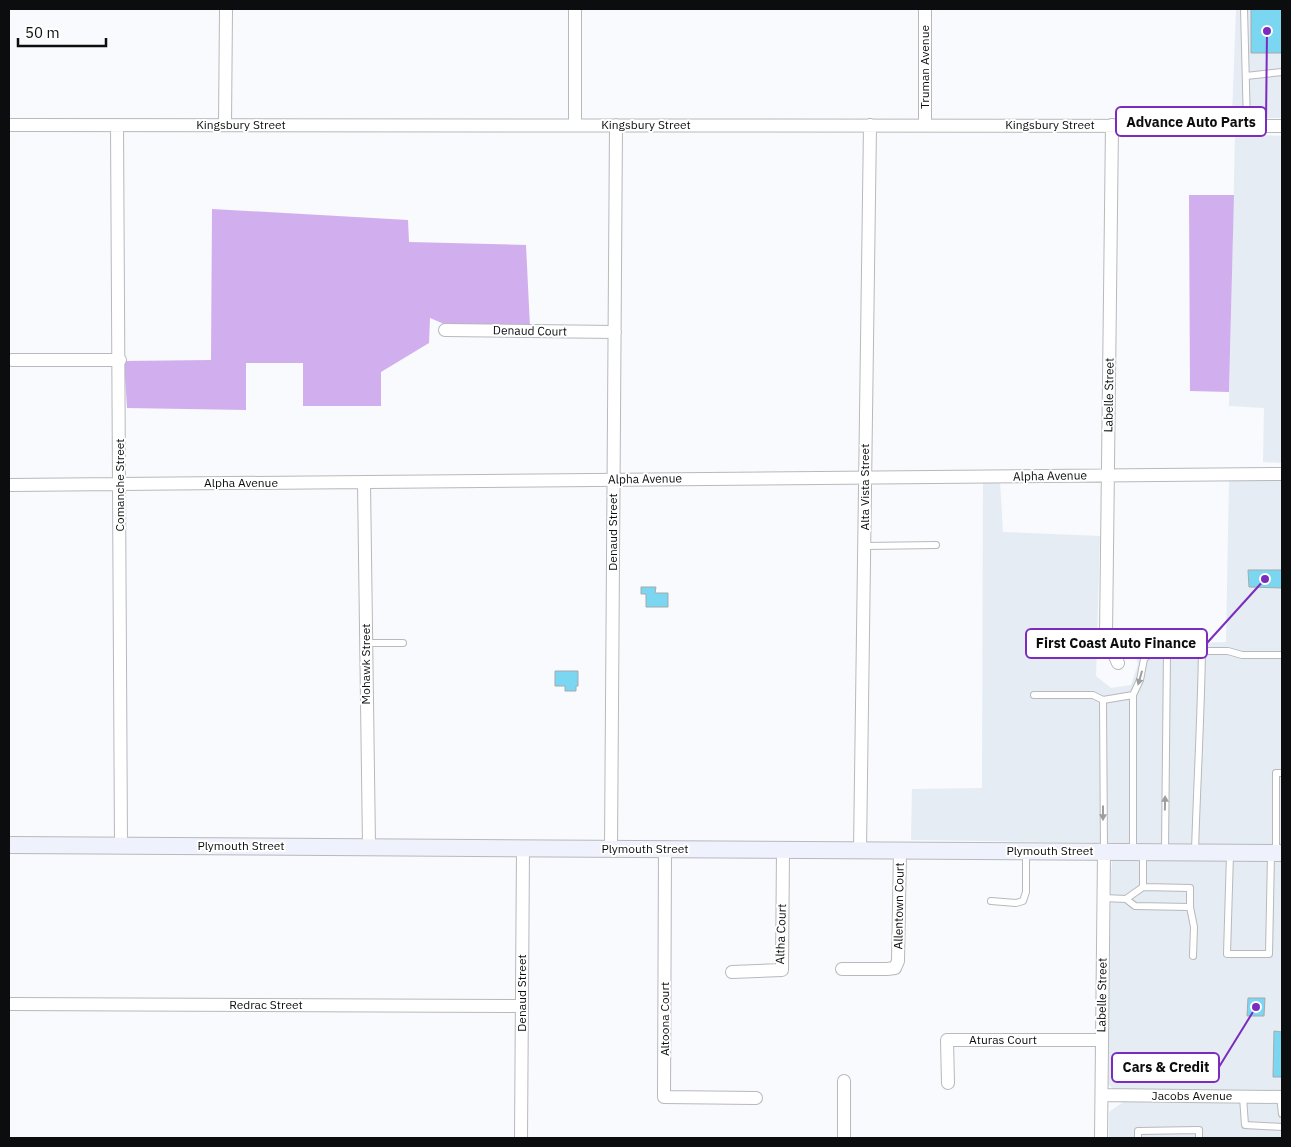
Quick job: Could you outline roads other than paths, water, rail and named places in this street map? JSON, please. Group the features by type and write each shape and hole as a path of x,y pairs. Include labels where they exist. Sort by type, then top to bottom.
{"street":[{"path":"225,124 226,9"},
{"path":"575,9 575,125"},
{"name":"Truman Avenue","path":"925,9 925,125"},
{"name":"Kingsbury Street","path":"9,125 1282,126"},
{"name":"Comanche Street","path":"117,125 120,360 121,845"},
{"name":"Denaud Street","path":"611,849 616,125"},
{"name":"Alta Vista Street","path":"860,850 870,125"},
{"name":"Labelle Street","path":"1112,125 1106,636 1118,663"},
{"name":"Denaud Court","path":"445,330 615,332"},
{"path":"12,360 120,360"},
{"name":"Alpha Avenue","path":"9,485 1282,474"},
{"name":"Mohawk Street","path":"364,483 369,846"},
{"name":"Plymouth Street","path":"9,845 1277,853"},
{"name":"Denaud Street","path":"521,1138 523,848"},
{"name":"Altoona Court","path":"665,849 664,1097 756,1098"},
{"name":"Altha Court","path":"732,972 782,970 783,850"},
{"name":"Allentown Court","path":"842,969 895,968 898,961 900,850"},
{"name":"Labelle Street","path":"1101,1138 1104,851"},
{"name":"Redrac Street","path":"9,1004 522,1006"},
{"name":"Aturas Court","path":"948,1083 947,1040 1102,1040"},
{"path":"844,1081 844,1138"},
{"name":"Jacobs Avenue","path":"1102,1095 1281,1097"}],"lane":[{"path":"1244,9 1247,125"},
{"path":"1246,76 1282,72"},
{"path":"865,546 936,545"},
{"path":"366,643 403,643"},
{"path":"1196,852 1202,650"},
{"path":"1143,887 1138,852 1133,695 1140,680 1144,660 1152,652 1168,651 1202,650 1228,651 1242,655 1282,655"},
{"path":"1165,852 1168,651"},
{"path":"1034,695 1093,695 1103,700 1133,695"},
{"path":"1103,700 1104,851"},
{"path":"1230,853 1227,954 1270,954 1277,853 1276,773 1282,773"},
{"path":"991,901 1016,903 1023,901 1026,892 1026,851"},
{"path":"1104,898 1126,898 1143,887 1190,888 1190,907 1194,927 1193,956"},
{"path":"1126,898 1135,906 1190,907"},
{"path":"1243,1096 1246,1126 1282,1127"},
{"path":"1281,1097 1282,1114"},
{"path":"1138,1138 1138,1131 1199,1130 1199,1138"}],"place":[{"name":"Advance Auto Parts","path":"1267,31"},
{"name":"First Coast Auto Finance","path":"1265,579"},
{"name":"Cars & Credit","path":"1256,1007"}]}
